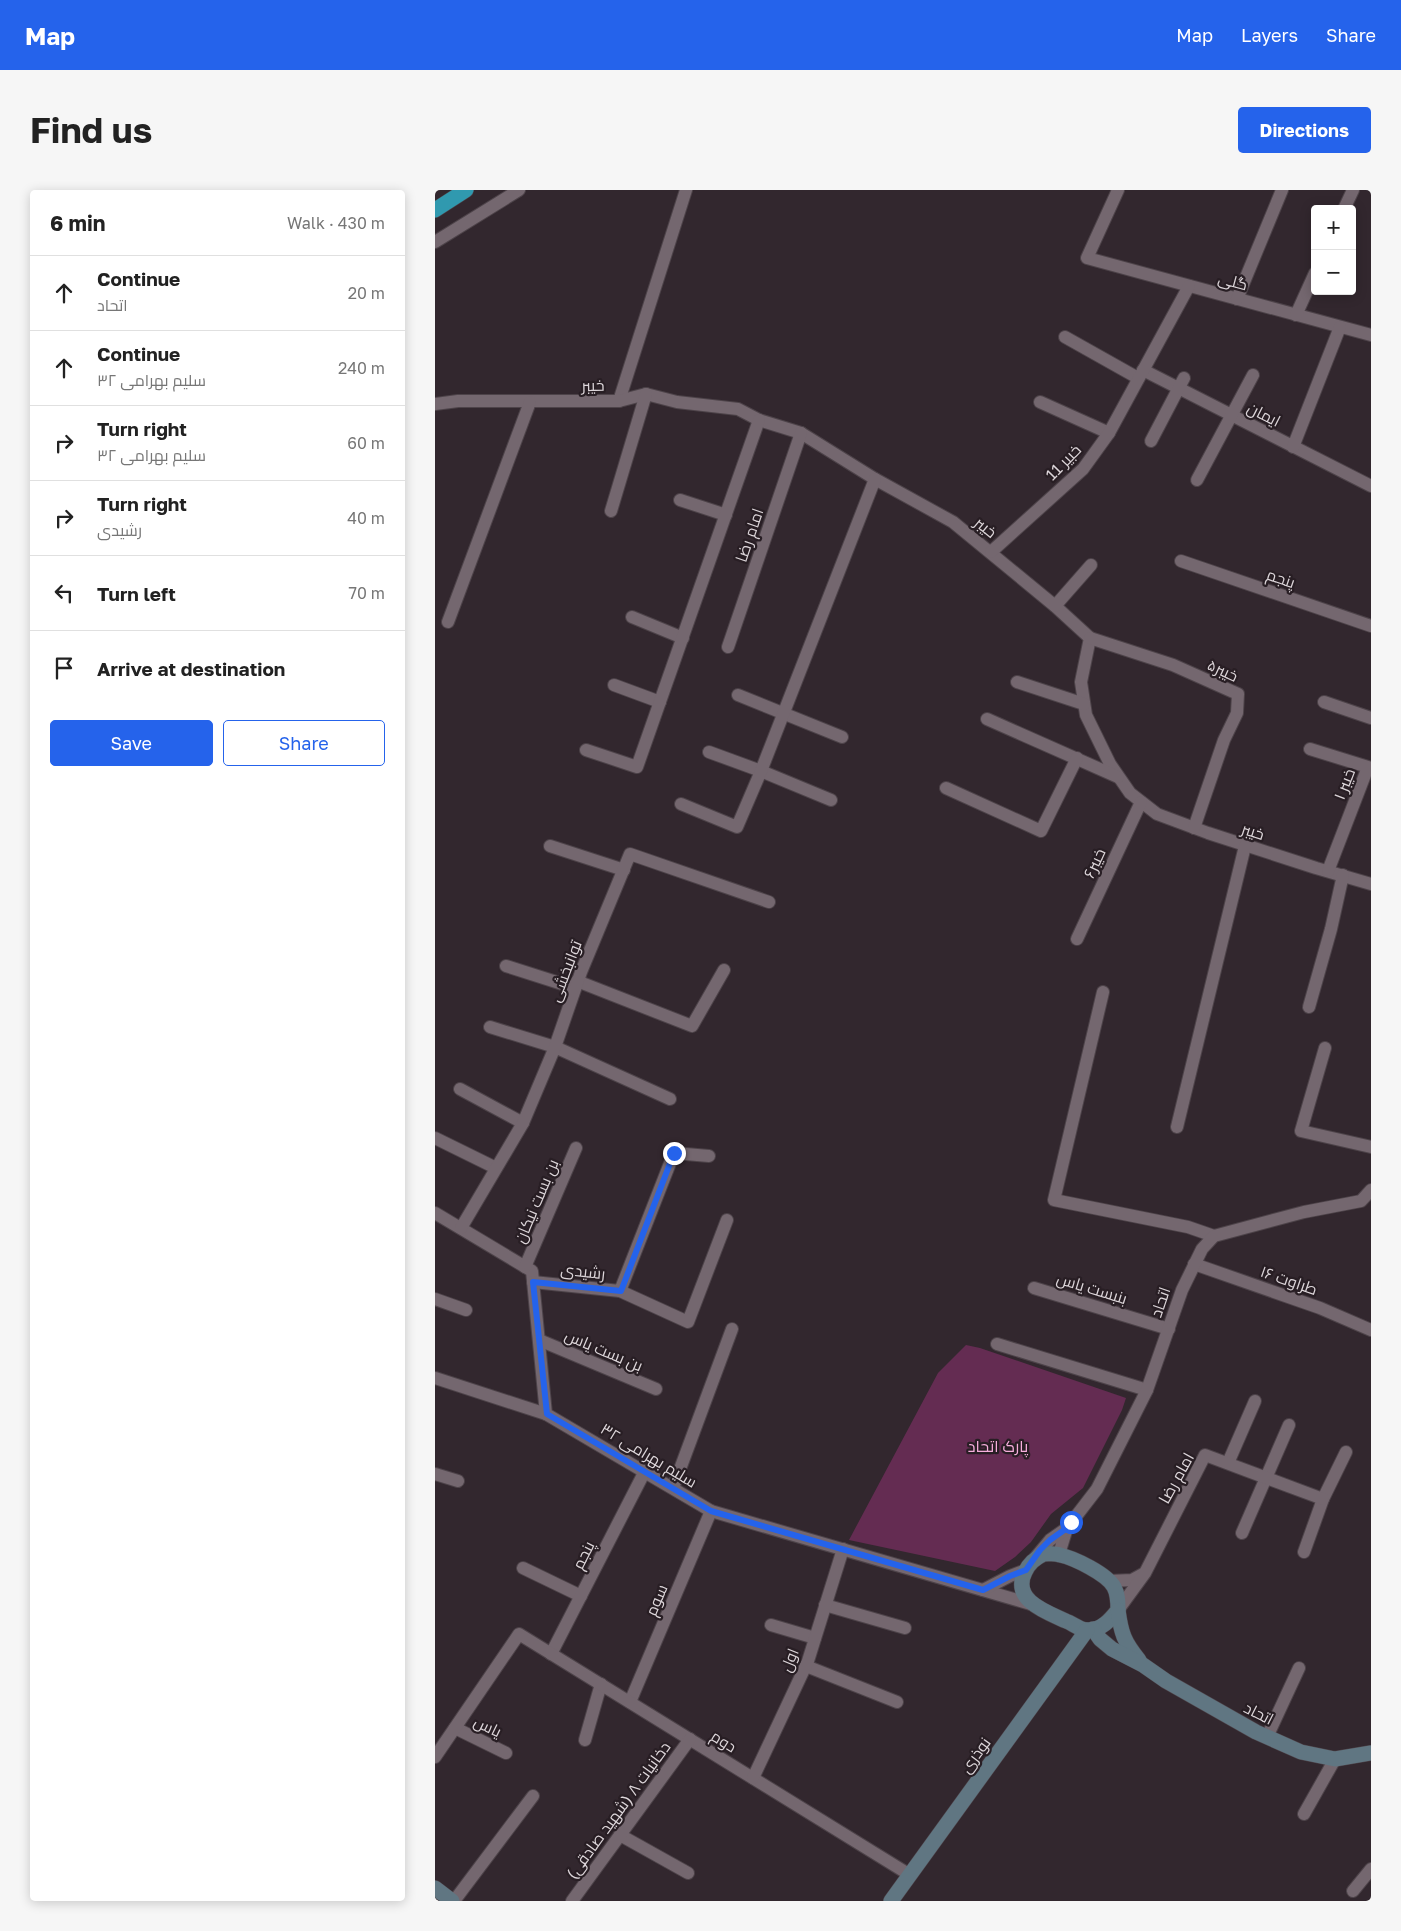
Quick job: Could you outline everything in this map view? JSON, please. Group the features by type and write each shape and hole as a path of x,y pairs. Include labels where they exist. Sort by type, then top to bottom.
{"highway":[{"path":"435,210 466,190"}],"street":[{"path":"435,242 519,190"},
{"path":"619,401 686,190"},
{"name":"گلی","path":"1118,190 1087,258 1371,335"},
{"path":"1237,299 1283,190"},
{"path":"1346,205 1353,190"},
{"path":"1296,315 1311,282"},
{"name":"خبیر 11","path":"991,552 1083,469 1109,433 1189,286"},
{"path":"1293,447 1340,326"},
{"name":"ایمان","path":"1065,337 1141,374 1181,383 1231,415 1371,486"},
{"path":"1197,480 1253,375"},
{"path":"1151,441 1181,383"},
{"path":"611,511 646,394"},
{"name":"خیبر","path":"435,404 458,401 619,401 646,394 677,402 738,409 759,420 801,433 875,479 953,522 1055,606 1090,638 1081,682 1086,715 1118,777 1130,793 1141,802 1157,814 1194,828 1245,846 1371,884"},
{"path":"448,622 530,402"},
{"path":"1040,402 1109,433"},
{"path":"586,750 637,768 759,420"},
{"name":"امام رضا","path":"728,647 801,433"},
{"path":"681,804 737,827 761,771 875,479"},
{"path":"680,500 726,515"},
{"name":"پنجم","path":"1181,561 1371,626"},
{"path":"1055,606 1091,565"},
{"path":"632,617 683,638"},
{"name":"خیبر۵","path":"1090,638 1173,665 1238,694 1237,713 1224,740 1194,828"},
{"path":"1017,682 1084,704"},
{"path":"614,684 660,702"},
{"path":"738,695 843,737"},
{"path":"1324,702 1371,718"},
{"path":"987,718 1118,777"},
{"name":"خیبر ۱","path":"1310,749 1369,767 1328,871"},
{"path":"709,752 831,800"},
{"path":"946,788 1041,831 1077,758"},
{"name":"خیبر۶","path":"1077,939 1141,802"},
{"path":"549,846 624,870"},
{"path":"1177,1126 1245,846"},
{"name":"توانبخشی","path":"461,1228 523,1123 555,1047 576,984 630,854 769,902"},
{"path":"1309,1008 1331,928 1343,875"},
{"path":"505,966 576,984 692,1026 724,970"},
{"path":"1103,992 1055,1200 1188,1227 1214,1236 1304,1212 1366,1203 1371,1190"},
{"path":"490,1027 555,1047 670,1099"},
{"path":"1325,1048 1301,1131 1371,1147"},
{"path":"460,1089 523,1123"},
{"path":"435,1138 496,1168"},
{"name":"بن بست نیکان","path":"525,1267 576,1148"},
{"path":"621,1291 674,1153 709,1156"},
{"path":"435,1213 532,1270 547,1414"},
{"name":"رشیدی","path":"533,1282 621,1291 688,1322 727,1220"},
{"name":"اتحاد","path":"1035,1558 1050,1540 1067,1528 1097,1489 1147,1390 1181,1290 1202,1249 1214,1236"},
{"name":"طراوت ۱۶","path":"1194,1264 1320,1308 1371,1330"},
{"name":"بنبست یاس","path":"1034,1288 1169,1329"},
{"path":"435,1299 466,1310"},
{"path":"673,1488 732,1328"},
{"name":"بن بست یاس","path":"539,1340 656,1389"},
{"path":"997,1344 1147,1390"},
{"name":"سلیم بهرامی ۳۲","path":"435,1378 547,1414 711,1511 1034,1605"},
{"path":"1228,1463 1255,1401"},
{"path":"1242,1533 1289,1425"},
{"path":"1303,1552 1323,1498 1345,1452"},
{"name":"امام رضا","path":"1118,1610 1145,1573 1205,1455 1323,1498"},
{"name":"پنجم","path":"551,1654 645,1471"},
{"path":"435,1474 458,1481"},
{"name":"سوم","path":"630,1702 711,1511"},
{"name":"اتحاد","path":"1059,1554 1067,1528"},
{"name":"اول","path":"753,1778 806,1666 843,1549"},
{"path":"1044,1554 1059,1554 1102,1574 1114,1585 1118,1596 1118,1610 1109,1621 1099,1628 1090,1630 1034,1605 1025,1597 1021,1589 1023,1574 1035,1558 1044,1554"},
{"path":"523,1568 581,1596"},
{"path":"983,1590 1026,1570"},
{"path":"1109,1581 1132,1580 1145,1573"},
{"path":"825,1605 905,1628"},
{"name":"اتحاد","path":"1118,1610 1121,1632 1127,1646 1143,1665"},
{"path":"771,1625 815,1638"},
{"name":"اتحاد","path":"1090,1630 1112,1649 1143,1665 1166,1681 1267,1737 1301,1752 1335,1759 1371,1753"},
{"name":"نوذری","path":"891,1901 1090,1630"},
{"name":"دوم","path":"455,1728 519,1634 911,1875"},
{"path":"806,1666 897,1702"},
{"path":"1267,1737 1299,1668"},
{"path":"585,1740 601,1684"},
{"path":"435,1758 455,1728"},
{"name":"یاس","path":"455,1728 506,1753"},
{"name":"دخانیات ۸ (شهید صادقی)","path":"572,1901 690,1739"},
{"path":"1304,1814 1335,1759"},
{"path":"435,1888 453,1901 533,1796"},
{"path":"620,1835 687,1873"},
{"path":"1353,1891 1371,1869"}],"green space":[{"name":"پارک اتحاد","path":"966,1345 980,1348 1126,1398 1122,1410 1083,1488 1051,1514 1031,1542 1015,1557 995,1571 849,1540 938,1373"}],"route":[{"path":"674,1153 621,1291 533,1282 547,1414 711,1511 983,1590 996,1582 1026,1570 1040,1550 1067,1528 1071,1522"}]}
